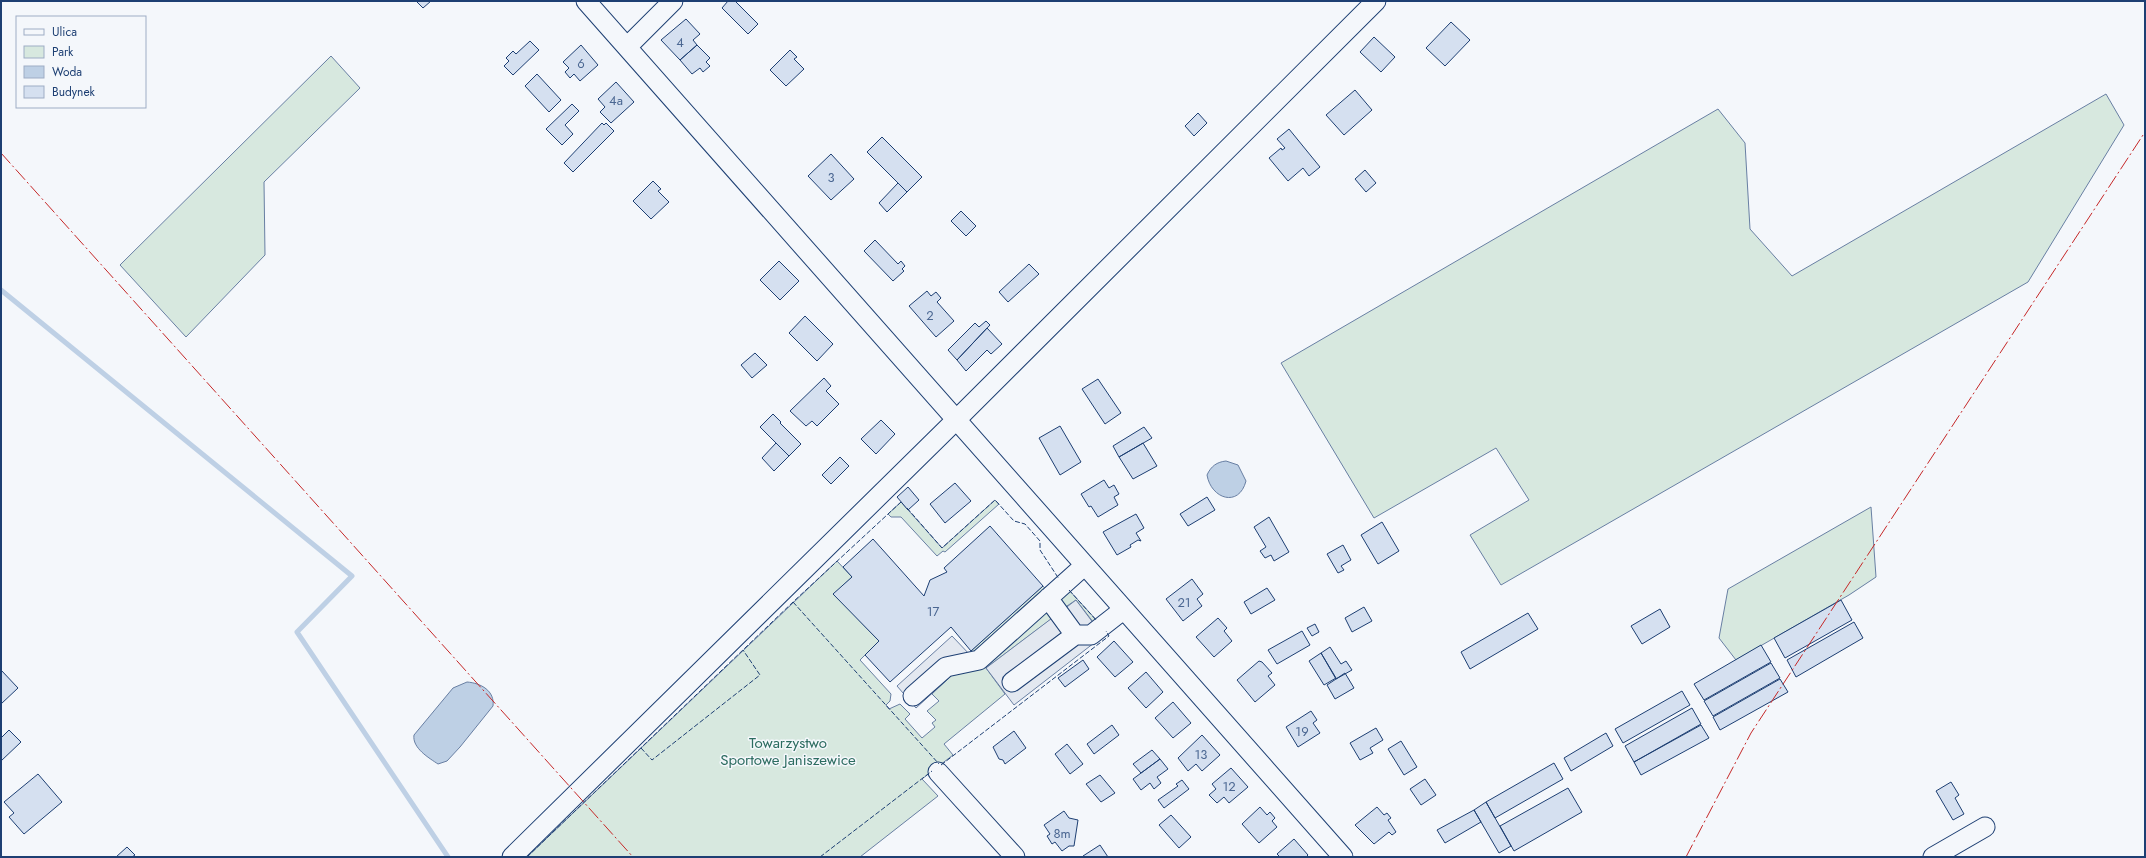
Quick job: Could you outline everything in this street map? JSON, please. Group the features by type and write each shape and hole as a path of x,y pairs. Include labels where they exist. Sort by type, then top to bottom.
{"street":[{"path":"586,1 1084,566 1343,857"},
{"path":"627,47 673,1"},
{"path":"512,857 956,420 1376,1"},
{"path":"913,696 946,667 979,660 1084,566"},
{"path":"1048,598 1075,634"},
{"path":"1012,682 1075,634 1091,634 1123,610"},
{"path":"938,772 1014,857"},
{"path":"1933,857 1985,827"}],"green space":[{"path":"331,56 360,88 264,182 265,255 186,337 120,265"},
{"path":"2106,94 2124,125 2028,282 1501,585 1470,535 1529,500 1496,448 1374,518 1281,363 1718,109 1745,143 1750,229 1792,276"},
{"path":"995,500 999,504 945,552 943,551 937,556 901,517 891,517 888,514 901,502 942,548"},
{"path":"1871,507 1876,577 1849,595 1736,660 1719,638 1728,589"},
{"name":"Towarzystwo Sportowe Janiszewice","path":"837,561 852,577 834,594 879,641 860,660 891,694 890,701 886,705 889,709 900,704 910,714 905,719 922,738 935,727 932,723 936,720 927,711 939,701 932,694 955,672 1046,611 1054,617 986,668 1005,694 944,744 953,755 922,779 938,796 860,857 527,857"},
{"path":"1043,586 1049,593 975,655 971,651"},
{"path":"1068,589 1100,624 1097,627 1076,600 1064,608 1061,599"}],"shaded area":[{"path":"1076,600 1103,636 1014,705 986,668"},
{"path":"952,636 972,657 916,708 897,686"}],"water":[{"path":"1226,461 1238,465 1246,481 1238,495 1232,497 1219,495 1214,490 1207,475 1210,469 1215,465"},
{"path":"467,682 477,684 486,689 492,696 493,706 447,761 438,764 426,756 418,748 414,740 414,735 453,688"}],"building":[{"path":"416,1 431,1 423,8"},
{"path":"728,1 735,1 758,24 748,34 722,8"},
{"path":"686,19 700,34 693,40 697,45 680,60 661,40"},
{"path":"1451,22 1470,40 1445,66 1426,48"},
{"path":"1374,37 1395,57 1381,72 1360,52"},
{"path":"530,41 539,50 513,75 504,66 509,61 506,58 513,51 516,54"},
{"path":"581,45 598,65 580,81 574,74 570,78 565,72 569,68 563,62"},
{"path":"697,45 710,58 706,62 710,66 703,72 700,68 692,74 680,60"},
{"path":"790,50 797,57 794,59 804,69 786,86 770,70"},
{"path":"537,74 561,100 549,112 525,86"},
{"path":"616,82 634,102 611,123 600,112 605,107 598,99"},
{"path":"1355,90 1372,110 1344,135 1326,115"},
{"path":"572,104 579,111 565,125 573,134 562,145 546,129"},
{"path":"1198,113 1207,123 1194,136 1185,126"},
{"path":"602,123 604,125 606,123 614,131 573,172 564,163"},
{"path":"1289,129 1320,167 1309,176 1303,168 1288,181 1269,158 1281,148 1282,150 1285,148 1277,139"},
{"path":"882,137 922,177 907,192 867,152"},
{"path":"831,154 854,179 831,200 808,176"},
{"path":"1365,170 1376,183 1366,192 1355,179"},
{"path":"653,181 661,189 658,191 669,202 651,219 633,201"},
{"path":"898,183 907,192 887,212 879,203"},
{"path":"961,211 976,226 966,236 951,221"},
{"path":"875,240 898,264 901,261 905,266 902,269 904,271 893,281 864,251"},
{"path":"779,261 799,281 780,300 760,280"},
{"path":"1029,264 1039,274 1008,302 999,292"},
{"path":"927,291 931,296 936,292 941,298 937,302 954,321 936,337 909,306"},
{"path":"805,316 833,344 817,361 789,333"},
{"path":"986,321 990,325 957,360 948,350 975,323 979,327"},
{"path":"987,328 1002,344 991,354 987,350 966,371 957,360"},
{"path":"755,353 767,365 752,378 741,365"},
{"path":"824,378 831,386 826,391 839,404 817,426 812,421 806,426 790,411"},
{"path":"1098,379 1121,413 1105,424 1082,389"},
{"path":"773,414 801,444 789,456 760,427"},
{"path":"881,420 895,434 876,454 861,439"},
{"path":"1060,426 1081,462 1060,475 1039,438"},
{"path":"1144,427 1152,438 1119,457 1113,446"},
{"path":"776,443 789,456 774,471 762,458"},
{"path":"1143,443 1157,466 1133,479 1119,457"},
{"path":"840,457 849,466 831,484 822,475"},
{"path":"1104,480 1109,488 1114,485 1119,494 1114,497 1118,505 1098,517 1091,506 1089,507 1081,494"},
{"path":"955,483 971,501 945,523 930,504"},
{"path":"908,487 919,500 908,510 897,497"},
{"path":"1207,497 1215,510 1188,526 1180,514"},
{"path":"1136,514 1144,528 1136,533 1141,541 1138,540 1130,545 1131,547 1117,555 1103,532"},
{"path":"1269,517 1289,552 1274,561 1271,555 1265,558 1260,551 1266,547 1254,527"},
{"path":"1382,522 1399,551 1378,564 1361,535"},
{"path":"990,526 1043,586 971,651 951,627 890,682 865,655 879,641 833,594 852,577 843,567 873,539 924,596 930,580 947,572 944,568"},
{"path":"1343,545 1351,560 1341,566 1344,570 1338,573 1327,554"},
{"path":"1192,579 1203,594 1197,599 1202,606 1183,621 1166,599"},
{"path":"1267,588 1275,600 1251,614 1244,602"},
{"path":"1841,600 1852,620 1785,658 1774,638"},
{"path":"1364,607 1372,621 1352,632 1345,618"},
{"path":"1660,609 1670,627 1642,644 1631,626"},
{"path":"1528,613 1538,629 1470,669 1461,652"},
{"path":"1218,618 1227,628 1224,631 1232,641 1214,657 1196,637"},
{"path":"1854,622 1863,638 1796,677 1787,660"},
{"path":"1315,624 1319,632 1312,636 1307,628"},
{"path":"1302,631 1310,645 1277,664 1268,650"},
{"path":"1114,641 1133,662 1115,677 1097,657"},
{"path":"1761,645 1771,662 1704,700 1694,684"},
{"path":"1330,647 1341,664 1346,661 1352,670 1336,679 1321,653"},
{"path":"1321,653 1336,678 1324,685 1309,661"},
{"path":"1083,660 1089,669 1065,687 1058,678"},
{"path":"1259,661 1262,662 1272,673 1268,676 1275,685 1255,702 1237,680"},
{"path":"1771,663 1780,678 1713,716 1704,701"},
{"path":"1,670 18,688 1,704"},
{"path":"1146,672 1163,692 1146,708 1128,688"},
{"path":"1345,673 1354,688 1335,699 1327,685"},
{"path":"1780,679 1788,692 1720,730 1713,717"},
{"path":"1682,691 1690,705 1623,743 1615,729"},
{"path":"1173,702 1191,723 1173,738 1155,718"},
{"path":"1692,708 1701,724 1634,762 1625,746"},
{"path":"1311,711 1317,720 1313,723 1320,733 1298,747 1286,727"},
{"path":"1112,725 1119,735 1094,754 1087,744"},
{"path":"1701,725 1709,738 1641,775 1634,762"},
{"path":"1376,728 1383,740 1370,748 1373,753 1360,760 1350,743"},
{"path":"9,730 21,742 1,761 1,738"},
{"path":"1014,731 1026,748 1005,764 1003,760 999,759 993,747"},
{"path":"1606,733 1613,746 1571,771 1564,758"},
{"path":"1202,735 1220,755 1202,771 1196,764 1188,771 1178,758"},
{"path":"1401,741 1417,767 1404,775 1388,749"},
{"path":"1067,744 1083,764 1070,774 1055,754"},
{"path":"1152,750 1160,759 1141,773 1133,764"},
{"path":"1160,759 1168,769 1157,777 1161,783 1154,789 1150,783 1141,790 1133,779"},
{"path":"1554,763 1563,779 1495,818 1486,802"},
{"path":"1231,768 1248,787 1229,803 1224,797 1217,803 1209,795 1216,789 1212,784"},
{"path":"38,774 62,802 24,834 9,817 14,813 4,802"},
{"path":"1100,775 1115,793 1101,802 1086,784"},
{"path":"1425,779 1436,795 1421,805 1410,789"},
{"path":"1182,780 1189,789 1164,808 1158,800 1178,786 1176,784"},
{"path":"1951,782 1959,795 1955,798 1964,814 1953,820 1936,791"},
{"path":"1568,788 1582,812 1514,851 1500,826"},
{"path":"1486,802 1511,846 1499,853 1474,810"},
{"path":"1260,807 1267,815 1270,812 1275,818 1272,821 1277,827 1259,843 1242,824"},
{"path":"1377,807 1384,815 1387,813 1391,818 1388,820 1396,832 1392,835 1389,832 1374,844 1355,825"},
{"path":"1474,810 1481,822 1445,843 1437,830"},
{"path":"1064,811 1069,818 1078,820 1074,846 1069,846 1062,851 1055,842 1052,844 1047,836 1050,834 1044,825"},
{"path":"1171,815 1191,837 1179,848 1159,825"},
{"path":"1294,839 1308,855 1306,857 1280,857 1277,854"},
{"path":"1100,845 1108,857 1083,857 1083,856"},
{"path":"127,847 135,855 132,857 116,857"}],"waterway":[{"path":"1,290 352,576 297,632 448,857"}],"fence":[{"path":"907,508 942,548 995,500 1014,521 1025,524 1040,541 1040,550 1059,579"},
{"path":"527,857 793,602 901,502 903,503"},
{"path":"1069,590 1097,621"},
{"path":"793,602 939,764"},
{"path":"941,765 1109,636 1106,631"},
{"path":"641,748 652,760 760,675 743,650"},
{"path":"820,857 932,771"}],"power":[{"path":"1686,857 1751,733 2145,132"},
{"path":"1,153 633,857"}]}
